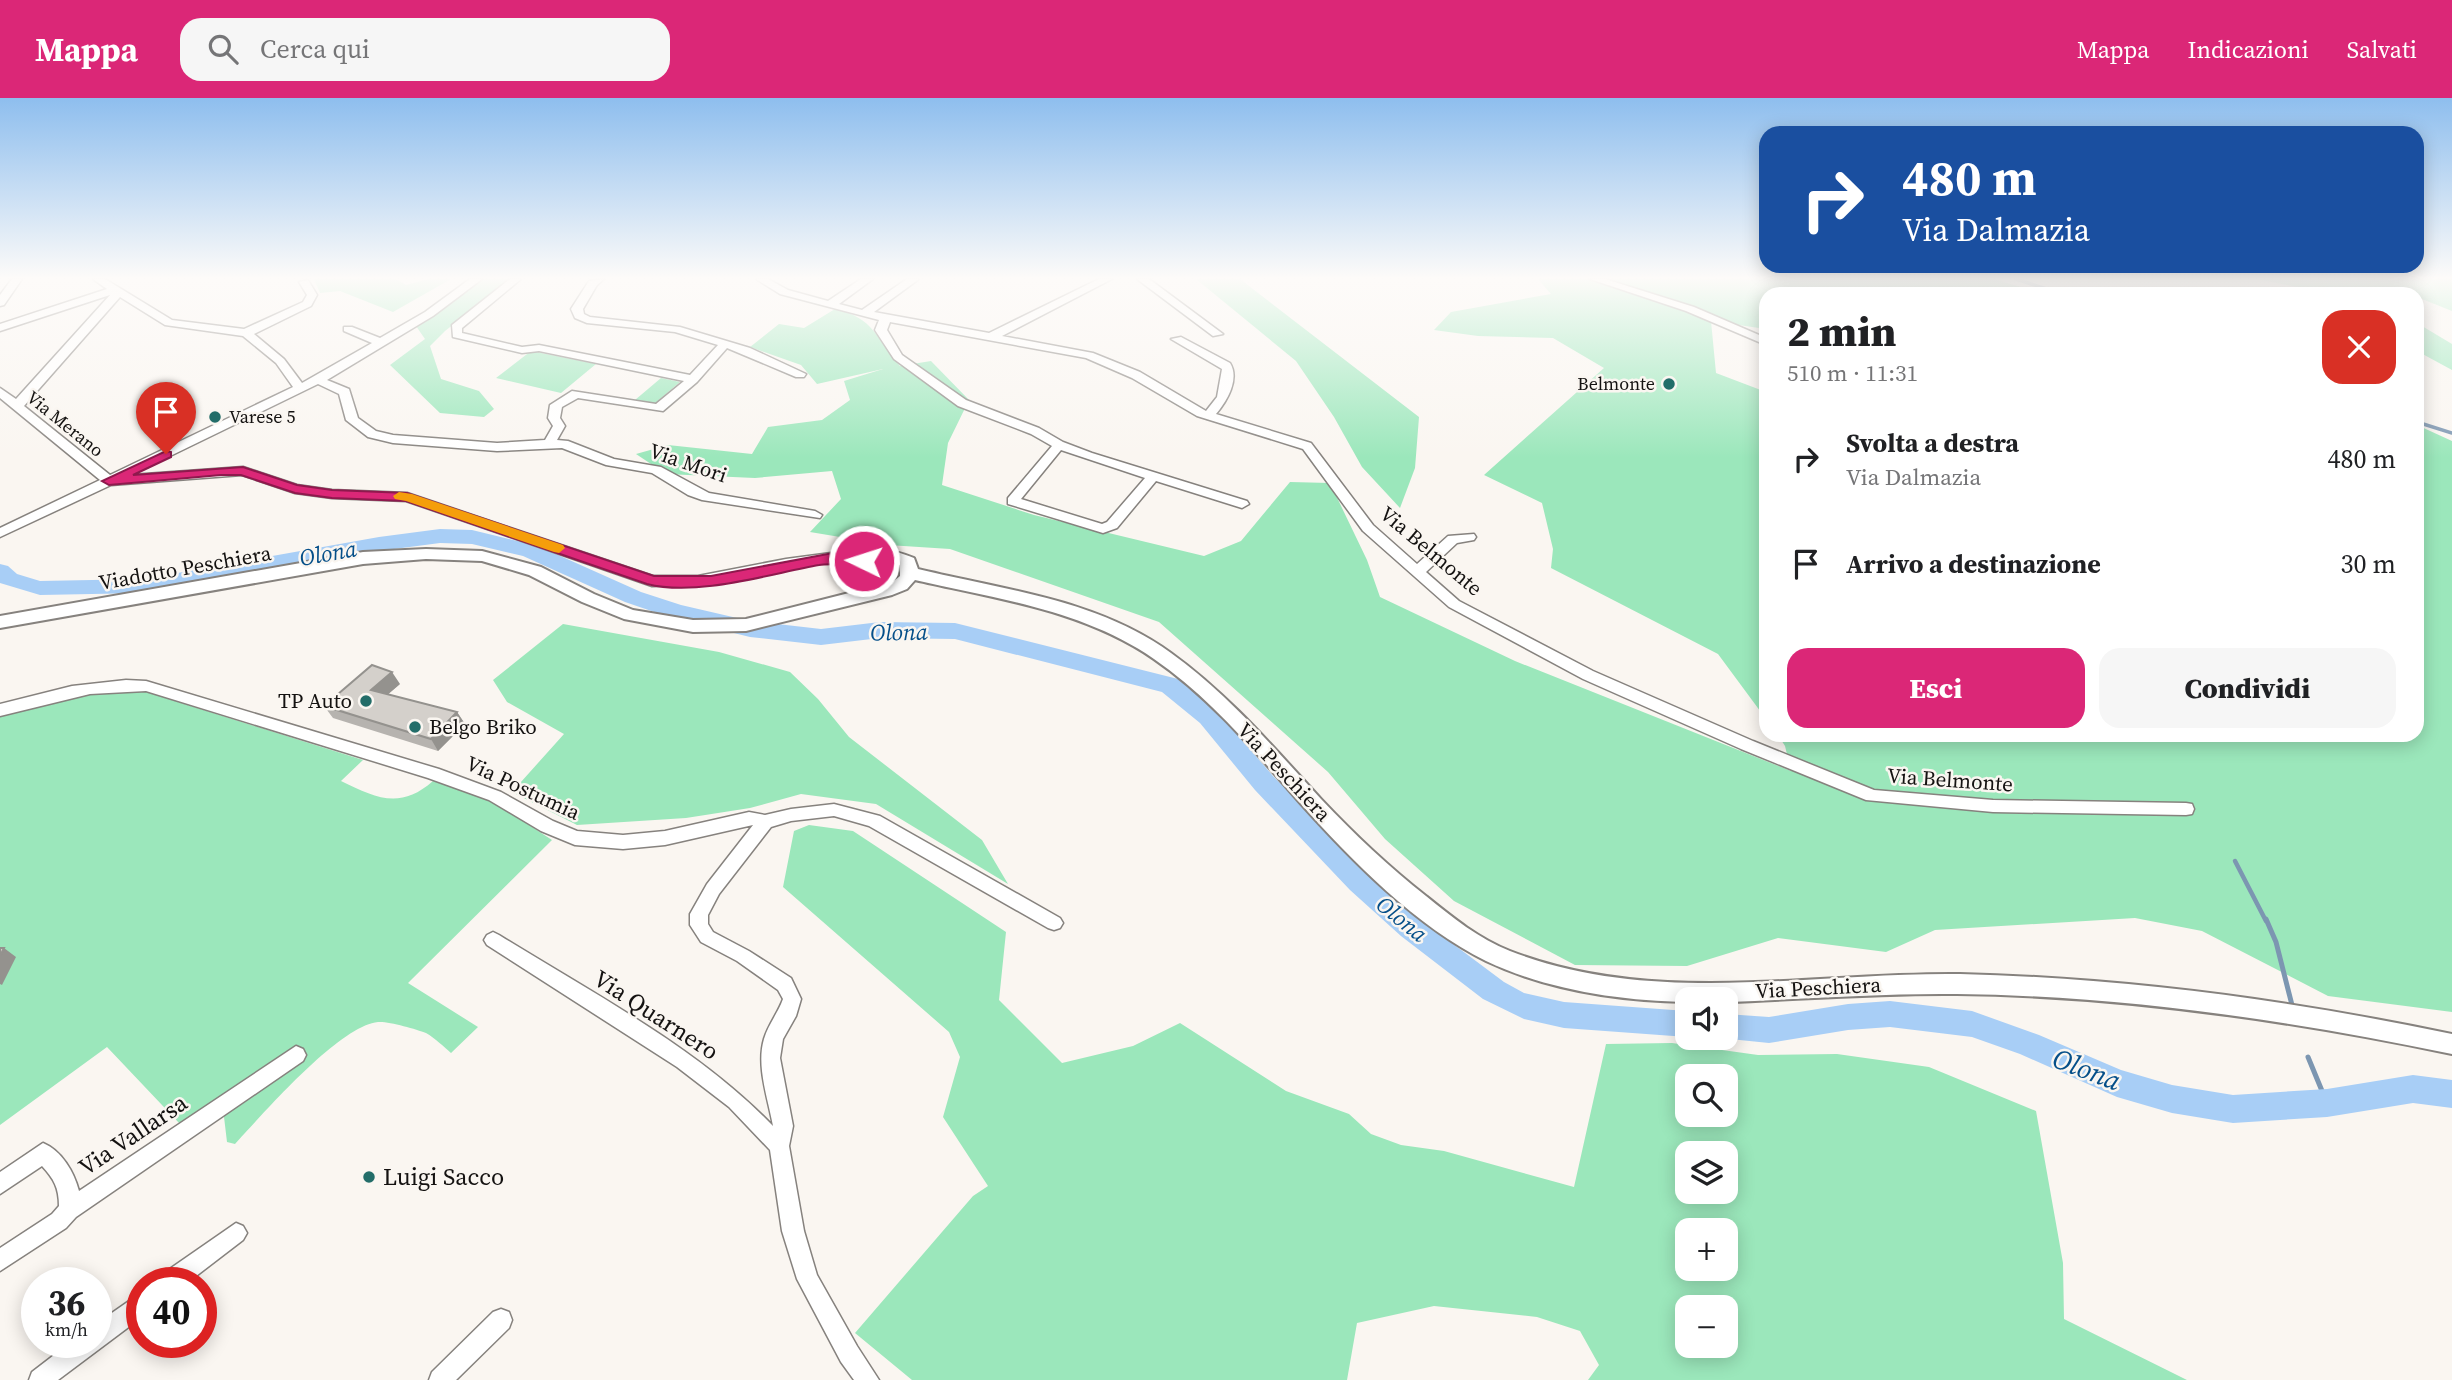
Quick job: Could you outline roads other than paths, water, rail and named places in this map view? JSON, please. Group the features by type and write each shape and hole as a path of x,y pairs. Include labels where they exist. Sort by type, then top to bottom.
{"main road":[{"name":"Viadotto Peschiera","path":"0,622 363,558 426,554 482,556 535,571 588,598 631,615 693,626 746,625 825,606"},
{"path":"825,606 854,567 880,555 896,556 908,562 905,579"},
{"path":"854,567 860,589 875,593"},
{"name":"Via Peschiera","path":"825,606 875,593 905,579 938,580 1056,604 1140,640 1219,703 1379,872 1456,932 1503,958 1573,981 1631,991 1694,995 1864,984 1952,984 2167,995 2270,1009 2452,1045"}],"street":[{"path":"17,407 75,339"},
{"path":"253,339 280,361 300,389"},
{"path":"372,339 382,343"},
{"path":"0,533 300,389 389,339"},
{"path":"475,339 522,349 539,348 693,379"},
{"path":"704,339 746,350 800,374"},
{"path":"887,339 898,357 962,403 1035,431 1059,445 1241,504"},
{"name":"Via Belmonte","path":"1000,339 1099,359 1136,375 1209,415 1307,446 1368,528 1454,604 1588,675 1872,796 1993,806 2186,809"},
{"path":"1177,339 1226,365 1228,369 1223,397 1209,415"},
{"name":"Via Mori","path":"549,443 559,426 554,418 556,405 576,394 659,408 693,379 724,345"},
{"name":"Via Mori","path":"318,380 345,392 352,420 372,434 393,439 497,447 564,444 611,462 656,470 693,492 707,497 815,514"},
{"name":"Via Merano","path":"0,392 109,481"},
{"path":"1059,445 1013,501 1103,529 1111,525 1153,477"},
{"path":"109,481 243,471 295,489 332,494 407,497 652,581 711,580 833,558 854,567"},
{"path":"1417,572 1453,539 1469,537"},
{"name":"Via Postumia","path":"0,710 78,688 113,684 146,686 433,773 495,796 547,826 575,838 623,842 666,838 749,818 765,822 791,815 834,810 874,821 1054,923"},
{"path":"765,822 713,889 699,914 699,925 706,937 743,956 785,984 792,999 787,1016 774,1037 770,1058 783,1126 779,1146 793,1231 808,1279 849,1354 868,1380"},
{"name":"Via Quarnero","path":"493,940 684,1060 736,1101 779,1146"},
{"name":"Via Vallarsa","path":"0,1260 59,1222 69,1210 296,1055"},
{"path":"0,1184 43,1153 61,1170 69,1188 69,1210"},
{"path":"190,1267 236,1233"},
{"path":"112,1326 126,1315"},
{"path":"440,1380 501,1320"},
{"path":"40,1380 69,1358"}],"waterway":[{"path":"2424,424 2452,433"},
{"name":"Olona","path":"0,571 9,579 40,588 144,586 379,544 440,536 472,537 530,551 633,597 677,612 750,629 821,637 880,630 955,631 1170,685 1209,717 1264,783 1360,882 1437,950 1493,991 1524,1006 1564,1015 1675,1023"},
{"path":"2235,861 2266,921"},
{"path":"2266,919 2276,942 2293,1009"},
{"name":"Olona","path":"1738,1028 1769,1030 1848,1017 1890,1014 1972,1024 2029,1044 2117,1083 2172,1099 2233,1109 2327,1103 2413,1089 2452,1094"},
{"path":"2308,1057 2327,1103"}],"place":[{"name":"Belmonte","path":"1669,384"},
{"name":"Varese 5","path":"215,417"},
{"name":"TP Auto","path":"366,701"},
{"name":"Belgo Briko","path":"415,727"},
{"name":"Luigi Sacco","path":"369,1177"}]}
